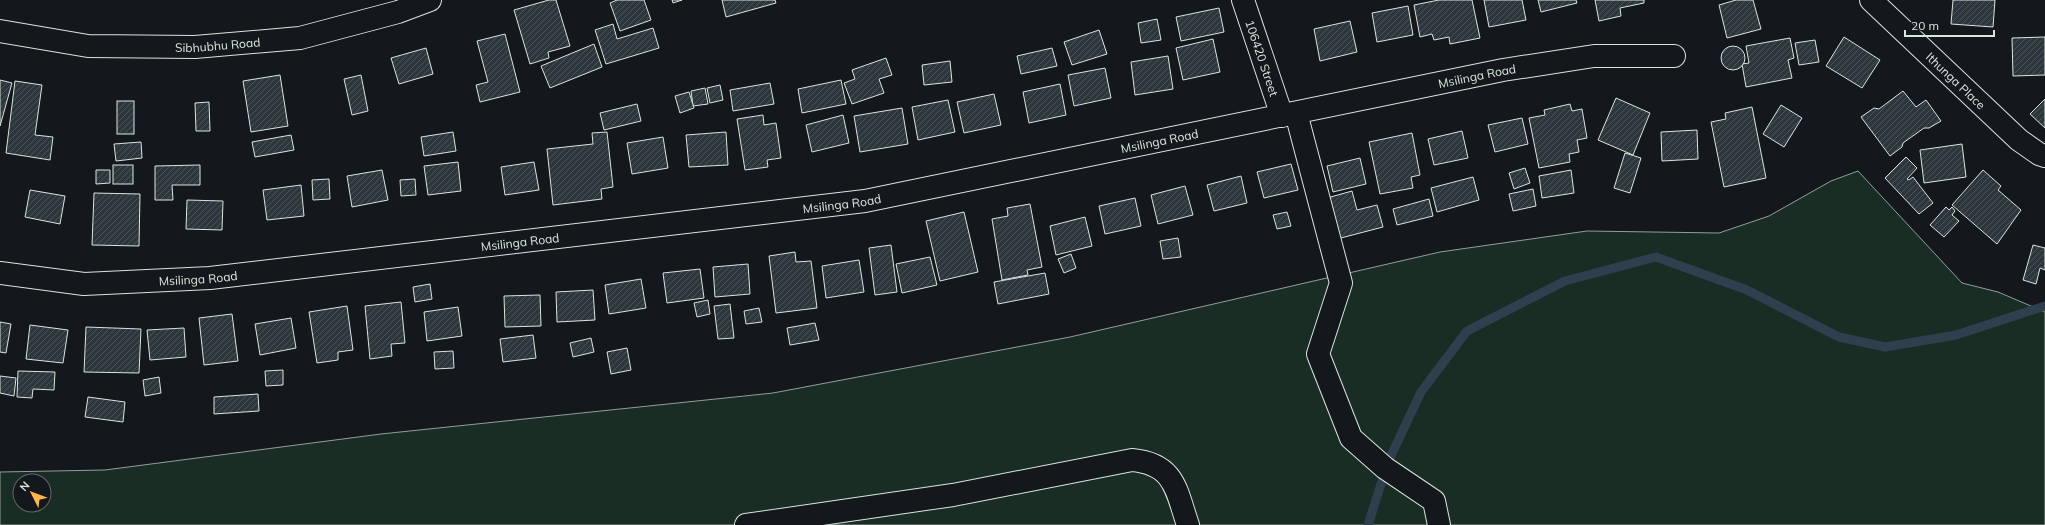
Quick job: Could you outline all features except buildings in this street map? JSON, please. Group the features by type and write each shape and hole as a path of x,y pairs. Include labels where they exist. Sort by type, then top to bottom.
{"street":[{"name":"Sibhubhu Road","path":"0,31 88,46 195,47 300,38 398,12 430,0"},
{"name":"106420 Street","path":"1243,0 1289,115 1341,283 1318,354 1351,438 1385,468 1434,501 1439,525"},
{"name":"Ithunga Place","path":"1871,0 2019,140 2045,156"},
{"name":"Msilinga Road","path":"0,273 84,284 210,278 857,202 1289,115 1503,70 1594,56 1674,56"},
{"path":"746,525 953,495 1132,460 1146,461 1160,467 1172,480 1188,525"}],"green space":[{"path":"1858,171 1962,283 1998,292 2045,312 2045,525 0,525 0,472 105,470 381,434 773,393 1070,337 1440,252 1587,231 1719,233 1769,216 1831,181"}],"waterway":[{"path":"1368,525 1388,462 1421,392 1467,331 1565,281 1656,257 1747,290 1839,337 1885,347 1956,335 2045,306"}]}
